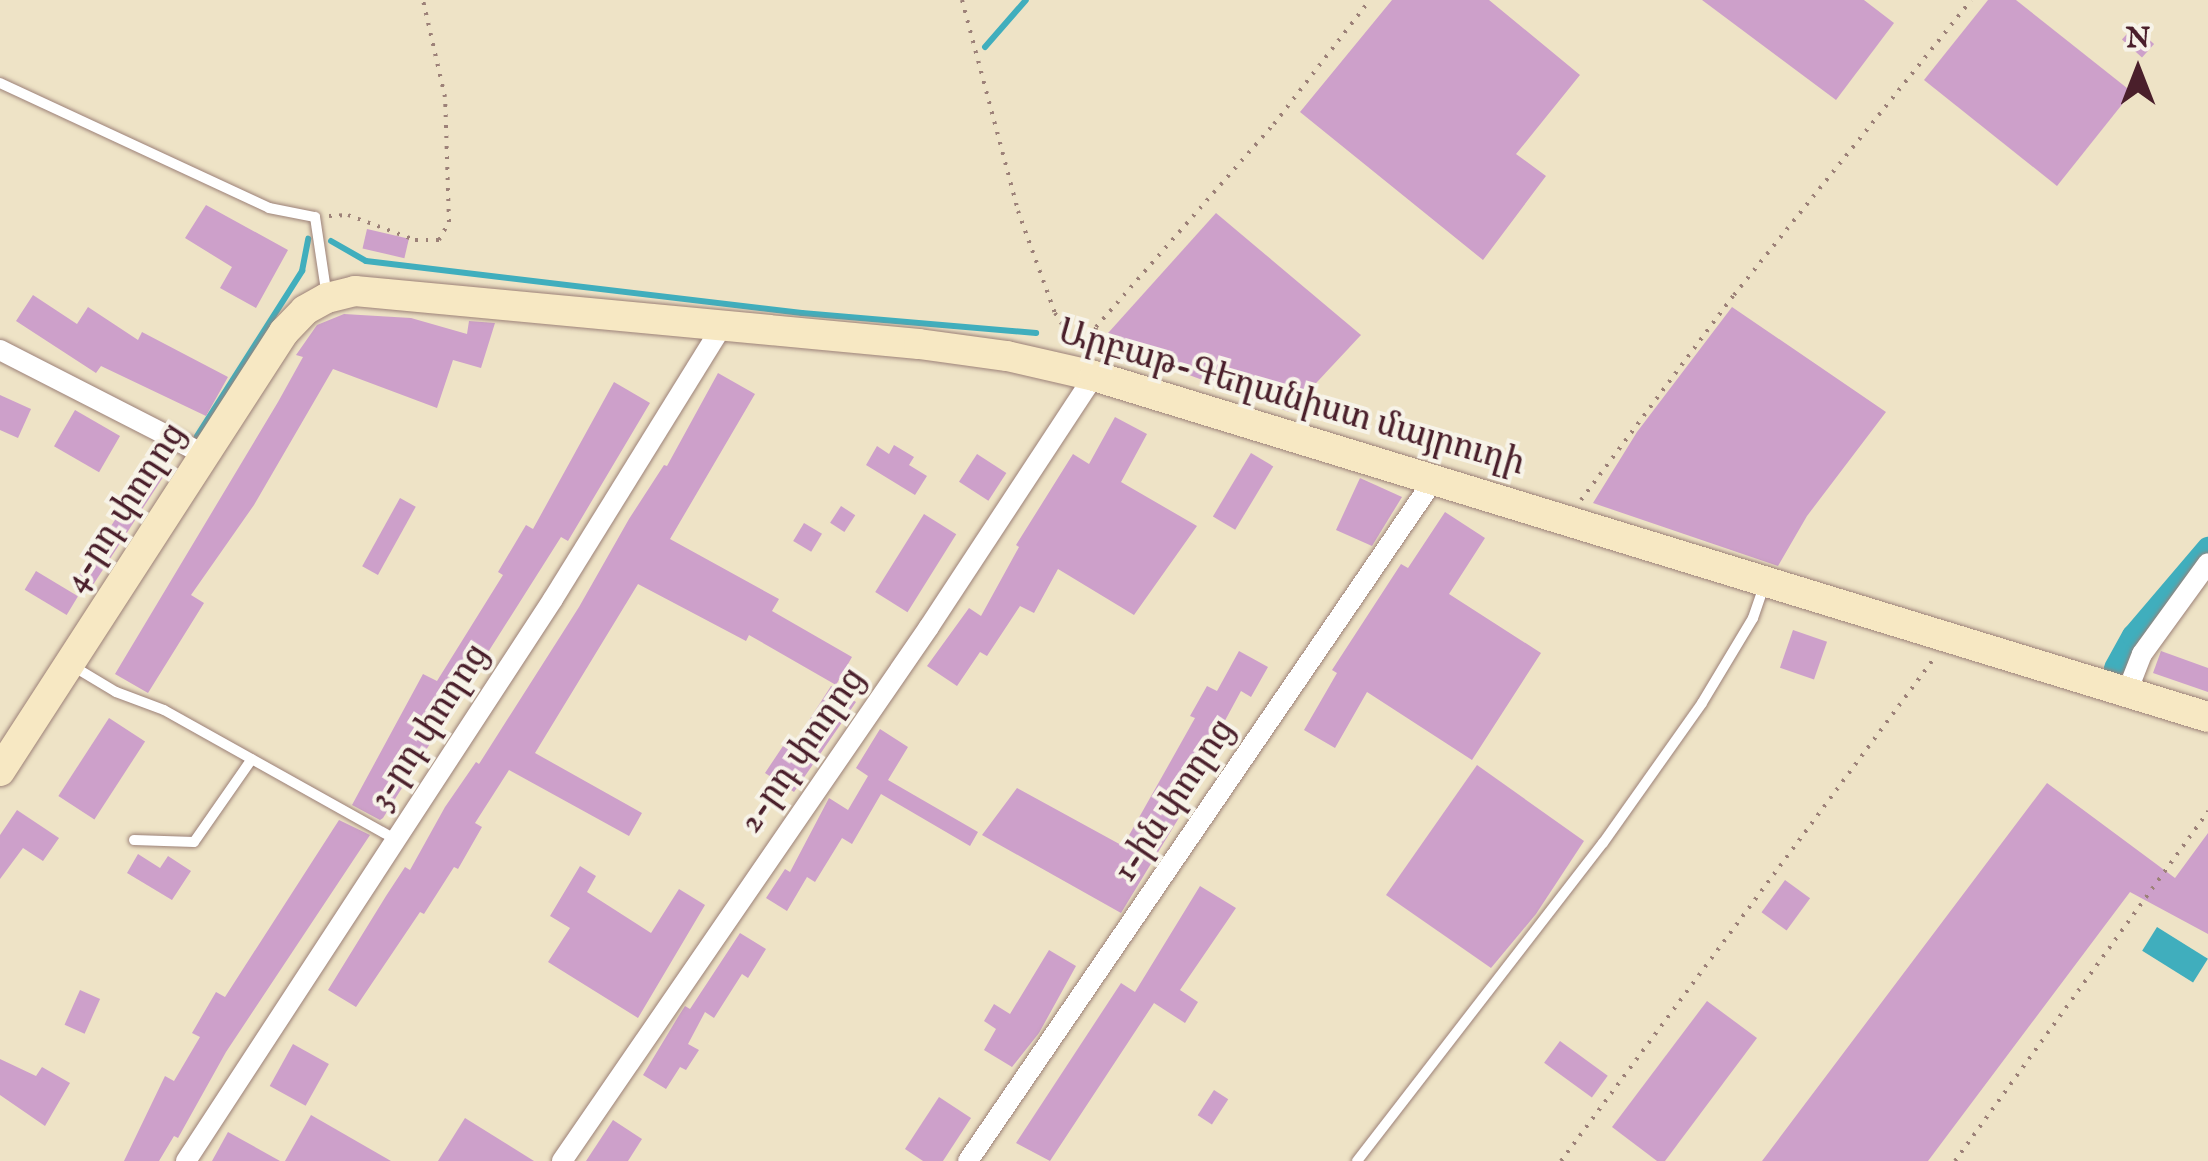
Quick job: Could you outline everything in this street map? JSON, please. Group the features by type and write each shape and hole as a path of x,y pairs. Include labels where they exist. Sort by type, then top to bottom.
{"main road":[{"name":"Արբաթ-Գեղանիստ մայրուղի","path":"327,298 384,290 1007,356 1094,376 1434,478 2208,717"},
{"name":"4-րդ փողոց","path":"0,771 284,332 305,310 327,298"}],"street":[{"name":"3-րդ փողոց","path":"186,1161 554,599 723,325"},
{"path":"0,350 205,455"},
{"name":"2-րդ փողոց","path":"562,1161 929,627 1094,376"},
{"name":"1-ին փողոց","path":"968,1161 1434,478"},
{"path":"2127,692 2142,654 2208,562"}],"lane":[{"path":"0,83 269,208 315,217 327,298"},
{"path":"1357,1161 1603,843 1702,703 1753,618 1765,580"},
{"path":"69,664 116,692 164,710 395,840"},
{"path":"134,840 194,842 252,760"}],"path":[{"path":"315,217 348,215 416,240 439,240 449,222 445,97 423,0"},
{"path":"962,0 1018,212 1055,313 1094,376"},
{"path":"1094,376 1096,327 1274,124 1370,0"},
{"path":"1568,519 1622,439 1723,309 1972,0"},
{"path":"1561,1161 1950,637"},
{"path":"1955,1161 2208,811"}],"water":[{"path":"2157,927 2208,959 2193,983 2142,951"}],"building":[{"path":"1392,0 1489,0 1580,75 1516,154 1546,176 1483,260 1300,112"},
{"path":"1702,0 1864,0 1894,23 1836,100"},
{"path":"1988,0 2016,0 2132,92 2057,186 1924,80"},
{"path":"2134,26 2154,44 2142,57 2122,39"},
{"path":"206,205 288,250 256,308 220,288 232,267 185,238"},
{"path":"1216,213 1361,335 1289,412 1100,342"},
{"path":"367,229 409,239 404,258 363,248"},
{"path":"33,295 77,324 88,307 138,340 142,332 228,377 206,416 101,366 96,373 16,321"},
{"path":"1732,307 1886,412 1807,516 1778,566 1593,503 1637,432"},
{"path":"344,314 411,318 467,334 469,321 495,323 481,368 453,360 437,408 333,369 254,505 191,595 204,603 148,693 115,674 278,402 303,357 296,355 317,325"},
{"path":"718,373 755,394 670,539 779,599 772,611 852,657 836,685 749,635 746,641 638,584 535,753 642,813 629,836 509,770 475,823 482,827 458,869 454,867 424,914 420,912 356,1007 328,990 405,867 410,870 445,807 476,762 479,764 579,607 629,519 664,465 667,466"},
{"path":"614,382 650,403 568,541 561,537 383,818 380,820 352,805 423,674 437,681 503,575 498,572 526,525 533,529"},
{"path":"0,395 31,409 18,438 0,430"},
{"path":"75,410 120,436 99,472 54,446"},
{"path":"1115,417 1147,434 1121,482 1197,526 1134,615 1058,569 1034,613 1020,606 987,656 980,652 957,686 927,666 969,608 981,616 1019,547 1016,545 1073,454 1089,464"},
{"path":"894,445 914,457 909,465 927,476 915,495 866,465 877,446 889,454"},
{"path":"1251,453 1273,466 1235,530 1213,516"},
{"path":"977,454 1006,473 988,501 959,482"},
{"path":"150,466 164,475 87,594 73,584"},
{"path":"1360,478 1402,497 1372,546 1336,530"},
{"path":"400,498 416,507 378,575 362,566"},
{"path":"841,506 855,515 844,532 830,523"},
{"path":"1445,512 1485,538 1449,594 1541,653 1472,760 1367,692 1335,748 1304,730 1337,673 1332,670 1401,564 1408,568"},
{"path":"924,514 956,534 907,612 875,592"},
{"path":"804,523 822,534 811,552 793,541"},
{"path":"36,571 78,596 67,615 25,590"},
{"path":"1793,630 1827,642 1814,680 1780,668"},
{"path":"1239,651 1268,667 1251,697 1241,691 1208,752 1216,757 1121,913 982,835 1017,788 1123,846 1195,718 1190,716 1207,686 1217,691"},
{"path":"2161,651 2208,668 2208,692 2153,673"},
{"path":"831,686 856,702 794,792 765,773 783,746 790,750"},
{"path":"109,718 145,741 94,819 58,796"},
{"path":"880,729 908,747 888,780 978,832 970,846 881,794 852,844 842,838 815,882 807,877 787,911 766,898 785,869 790,872 829,798 848,810 868,776 856,768"},
{"path":"1477,765 1584,841 1536,914 1491,968 1386,895"},
{"path":"2047,783 2175,878 2208,833 2208,934 2130,892 1928,1161 1762,1161"},
{"path":"17,810 59,838 43,861 23,848 0,879 0,835"},
{"path":"339,820 370,835 226,1052 178,1138 174,1136 159,1161 124,1161 165,1076 174,1081 200,1037 192,1033 216,992 225,997"},
{"path":"138,854 160,868 168,856 191,871 172,900 127,873"},
{"path":"580,866 596,876 587,892 651,933 679,889 705,905 638,1018 548,962 570,928 550,916"},
{"path":"1785,880 1810,898 1787,931 1761,912"},
{"path":"1200,886 1236,908 1180,990 1198,1002 1185,1023 1154,1003 1050,1161 1016,1143 1121,983 1135,992"},
{"path":"740,933 766,949 748,978 742,974 714,1018 705,1012 688,1044 699,1050 686,1070 680,1067 666,1089 643,1075 685,1006 690,1009"},
{"path":"1049,950 1076,966 1039,1033 1012,1067 984,1050 996,1029 984,1021 994,1004 1010,1014"},
{"path":"80,990 100,999 85,1034 65,1025"},
{"path":"1707,1001 1757,1038 1665,1161 1657,1161 1612,1127"},
{"path":"1560,1041 1608,1076 1592,1098 1544,1063"},
{"path":"293,1044 329,1064 306,1106 270,1086"},
{"path":"0,1059 36,1076 42,1067 70,1083 45,1126 0,1095"},
{"path":"1214,1090 1228,1099 1212,1124 1198,1115"},
{"path":"939,1097 971,1118 943,1161 923,1161 905,1149"},
{"path":"311,1115 391,1161 285,1161"},
{"path":"465,1118 534,1161 438,1161"},
{"path":"613,1120 642,1139 628,1161 586,1161"},
{"path":"228,1132 280,1161 212,1161"}],"waterway":[{"path":"985,47 1026,0"},
{"path":"197,436 302,271 308,239"},
{"path":"331,241 366,261 802,313 1036,333"},
{"path":"2115,668 2133,636 2208,548"}]}
